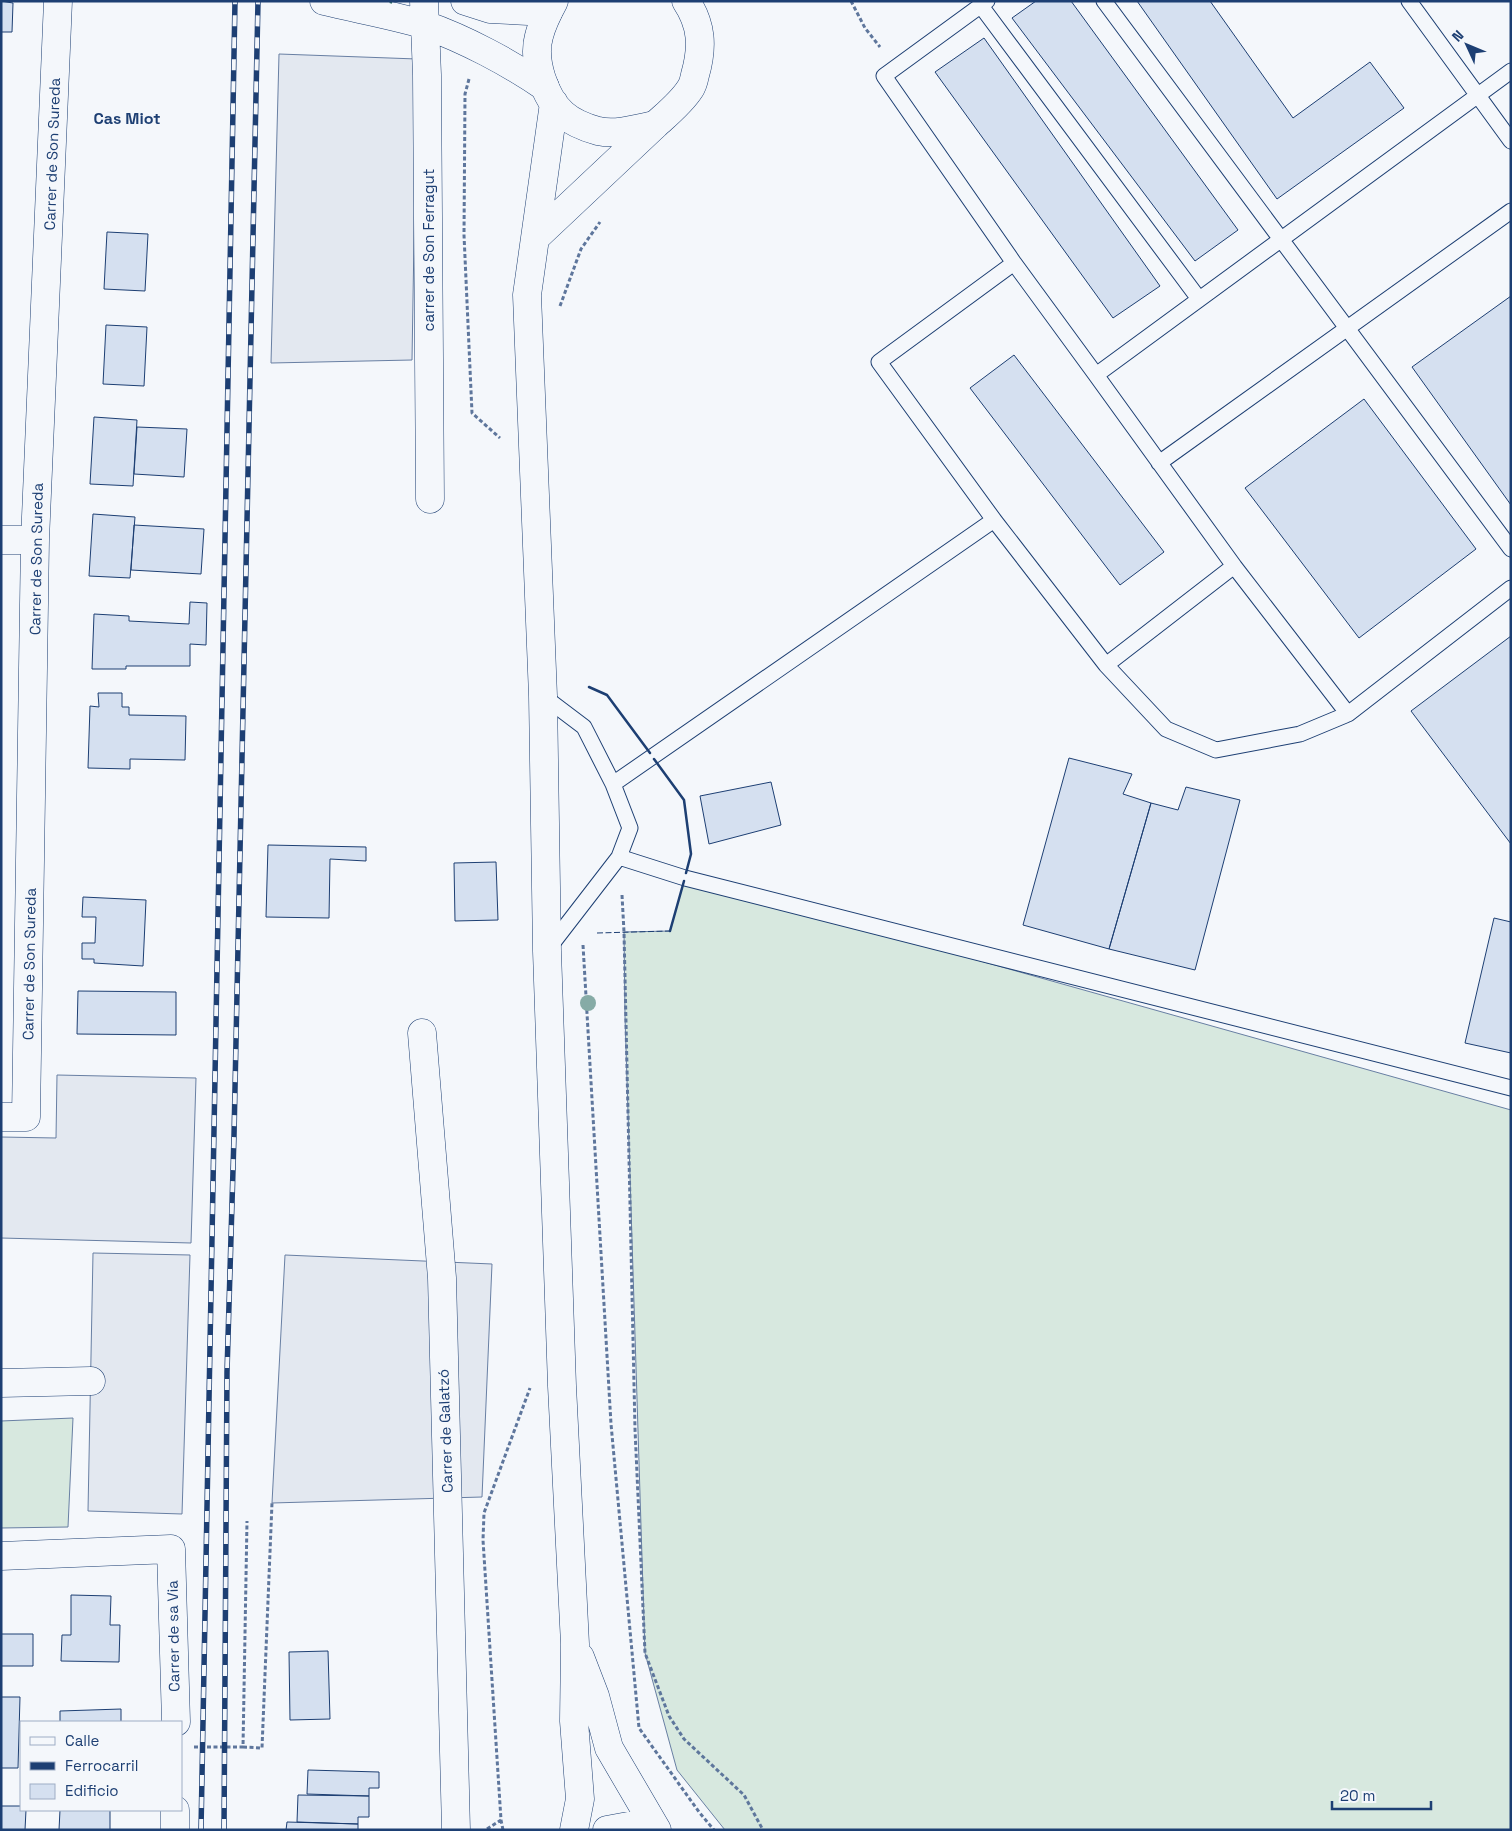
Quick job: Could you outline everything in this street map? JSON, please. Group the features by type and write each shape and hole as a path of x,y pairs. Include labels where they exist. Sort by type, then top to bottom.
{"street":[{"name":"Carrer de Son Sureda","path":"14,1117 35,540 58,1"},
{"path":"324,1 425,13 475,47 518,68 550,95"},
{"path":"465,1 490,8 551,7 538,38 540,73 550,95 563,114 573,121 598,131 619,132 655,125"},
{"path":"535,238 673,110 691,88 699,62 700,36 696,17 686,1"},
{"name":"carrer de Son Ferragut","path":"425,13 430,499"},
{"path":"550,95 527,295 543,696 548,951 562,1396 575,1644 574,1722 580,1799 574,1830"},
{"path":"1,540 35,540"},
{"name":"Carrer de Galatzó","path":"422,1033 442,1278 456,1830"},
{"path":"1,1383 91,1381"},
{"name":"Carrer de sa Via","path":"1,1556 171,1549 176,1721"},
{"path":"575,1644 595,1696 609,1748 657,1830"},
{"path":"175,1811 175,1830"},
{"path":"607,1830 634,1826 657,1830"}],"lane":[{"path":"1104,1 1511,550"},
{"path":"1409,1 1511,141"},
{"path":"1199,299 984,4 884,76 1014,263 1159,463 1234,566 1348,714"},
{"path":"1096,375 1511,71"},
{"path":"1159,463 1511,211"},
{"path":"1014,263 879,362 994,520 1106,665 1166,729 1216,750 1300,734 1348,714 1511,588"},
{"path":"613,784 994,520"},
{"path":"1106,665 1234,566"},
{"path":"543,696 584,727 613,784 630,828 619,857 548,951"},
{"path":"619,857 695,880 1511,1088"}],"path":[{"path":"851,1 865,28 896,67"},
{"path":"470,78 465,94 464,235 472,413 500,437"},
{"path":"558,313 581,248 603,219"},
{"path":"619,857 624,932 635,1429 645,1653 669,1716 684,1739 744,1794 763,1830"},
{"path":"580,907 611,1424 639,1728 714,1830"},
{"path":"503,1830 484,1540 484,1513 513,1432"},
{"path":"188,1747 262,1748 272,1502"},
{"path":"242,1747 247,1521"},
{"path":"486,1830 501,1820"}],"shaded area":[{"path":"279,54 417,59 412,360 271,363"},
{"path":"685,878 1511,1110 1511,1830 725,1830 677,1770 645,1653 624,932 670,931"},
{"path":"57,1075 196,1078 191,1243 1,1238 1,1137 56,1138"},
{"path":"93,1253 190,1255 182,1514 88,1511"},
{"path":"285,1255 492,1264 482,1497 272,1503"},
{"path":"73,1418 68,1527 1,1528 1,1421"}],"building":[{"path":"1,1 13,3 12,32 1,32"},
{"path":"1036,1 1071,1 1238,230 1195,261 1012,18"},
{"path":"1137,1 1210,1 1293,118 1370,62 1404,108 1277,199"},
{"path":"984,38 1160,286 1113,318 935,72"},
{"path":"107,232 148,234 145,291 104,289"},
{"path":"1511,296 1511,505 1412,367"},
{"path":"106,325 147,327 144,386 103,384"},
{"path":"1014,355 1164,552 1120,585 970,388"},
{"path":"1364,399 1476,549 1359,638 1245,488"},
{"path":"94,417 137,420 133,486 90,484"},
{"path":"137,427 187,429 184,477 134,474"},
{"path":"93,514 135,517 130,578 89,576"},
{"path":"134,525 204,529 201,574 131,570"},
{"path":"190,602 207,603 206,645 190,644 190,666 126,666 126,669 92,669 94,614 129,616 129,621 189,624"},
{"path":"1511,636 1511,844 1411,711"},
{"path":"98,693 122,693 122,707 129,707 129,715 186,716 185,760 130,759 130,769 88,768 90,706 99,707"},
{"path":"1069,758 1132,774 1123,794 1151,803 1109,949 1023,925"},
{"path":"771,782 781,825 709,844 700,796"},
{"path":"1186,787 1240,800 1195,970 1109,949 1151,803 1178,810"},
{"path":"268,845 366,847 366,861 330,859 329,918 266,917"},
{"path":"496,862 498,920 455,921 454,863"},
{"path":"83,897 146,900 143,966 94,963 94,959 82,959 82,943 95,943 96,917 82,917"},
{"path":"1494,918 1511,922 1511,1053 1465,1043"},
{"path":"78,991 176,992 176,1035 77,1034"},
{"path":"71,1595 111,1596 110,1625 120,1625 119,1662 61,1661 62,1635 71,1635"},
{"path":"1,1634 33,1634 33,1666 1,1666"},
{"path":"328,1651 330,1719 290,1720 289,1652"},
{"path":"1,1697 20,1697 18,1768 1,1768"},
{"path":"121,1709 121,1721 60,1721 60,1711"},
{"path":"308,1770 379,1772 379,1788 369,1788 369,1796 307,1794"},
{"path":"298,1795 369,1796 369,1817 358,1817 358,1824 297,1822"},
{"path":"1,1806 20,1806 20,1811 26,1811 25,1830 1,1830"},
{"path":"60,1811 110,1811 110,1830 59,1830"},
{"path":"287,1822 358,1824 358,1830 286,1830"}],"railway":[{"path":"201,1830 235,1"},
{"path":"224,1830 227,1372 234,1136 258,1"}],"hedge":[{"path":"390,1 396,3"}],"fence":[{"path":"597,933 670,931"}],"wall":[{"path":"589,687 607,695 650,753"},
{"path":"654,759 684,800 691,854 686,873"},
{"path":"670,931 684,881"}],"district":[{"name":"Cas Miot","path":"127,118"}]}
